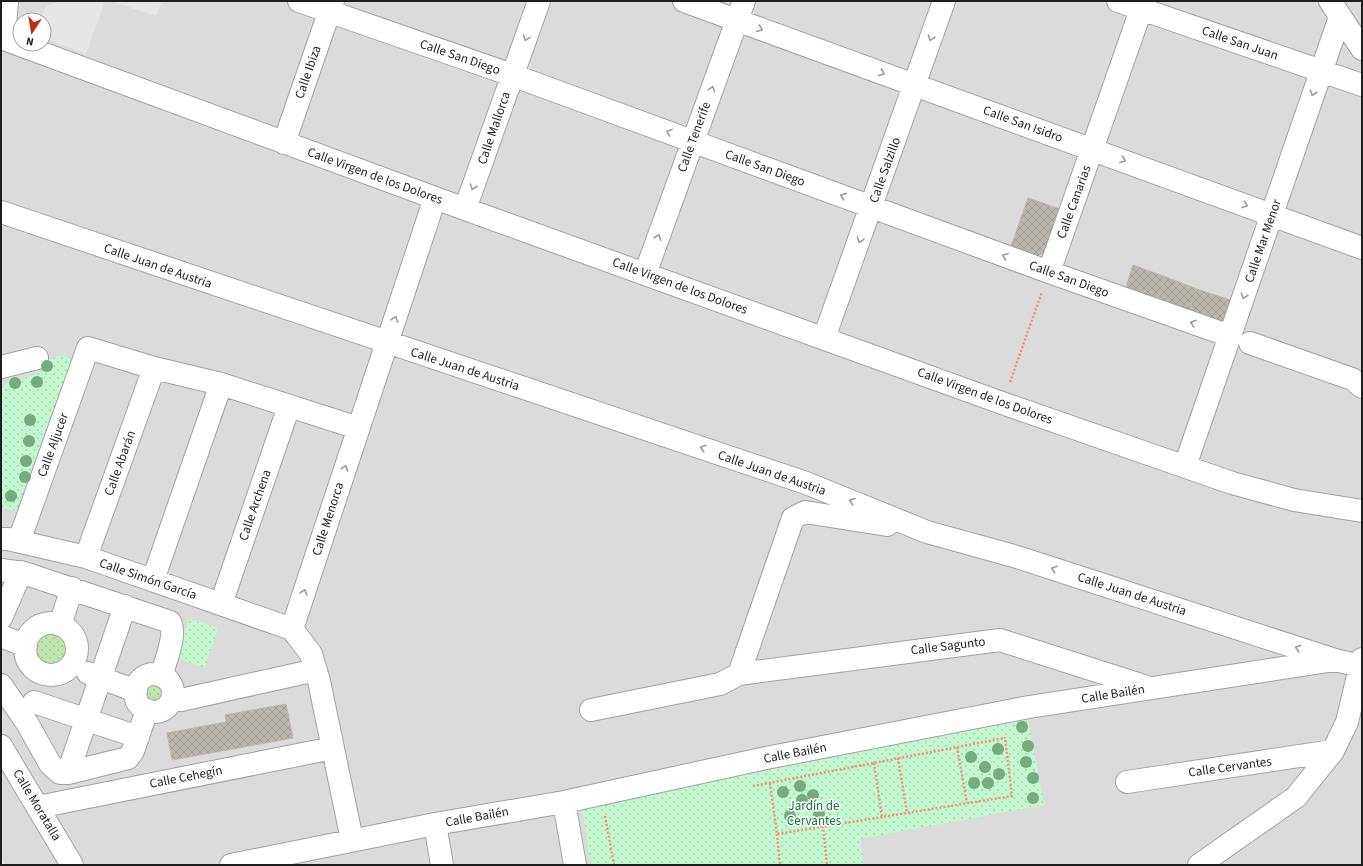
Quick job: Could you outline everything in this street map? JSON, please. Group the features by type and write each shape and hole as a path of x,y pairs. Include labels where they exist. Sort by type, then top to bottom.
{"street":[{"name":"Calle Virgen de los Dolores","path":"7,1 2,36 284,143 1002,403 1232,483 1294,500 1362,511"},
{"name":"Calle San Diego","path":"299,1 331,7 1049,272 1240,340 1359,379"},
{"name":"Calle Mallorca","path":"465,209 539,1"},
{"name":"Calle San Isidro","path":"684,1 741,11 915,85 1362,248"},
{"name":"Calle Salzillo","path":"824,338 872,207 944,1"},
{"name":"Calle San Juan","path":"1118,1 1142,5 1362,85"},
{"name":"Calle Canarias","path":"1049,272 1142,5"},
{"name":"Calle Ibiza","path":"284,143 331,7"},
{"name":"Calle Mar Menor","path":"1185,466 1240,340 1272,215 1321,71 1335,9"},
{"path":"1335,9 1362,49"},
{"name":"Calle Tenerife","path":"645,274 741,11"},
{"name":"Calle Menorca","path":"292,629 435,198"},
{"name":"Calle Juan de Austria","path":"1,212 386,343 806,483 927,532"},
{"name":"Calle Aljucer","path":"10,540 88,348 154,368"},
{"path":"1,367 37,358"},
{"path":"154,368 220,384 358,428"},
{"name":"Calle Abarán","path":"86,557 154,368"},
{"path":"153,580 220,384"},
{"name":"Calle Archena","path":"221,604 289,406"},
{"name":"Calle Juan de Austria","path":"739,674 793,518 804,512 927,532 1017,557 1335,660"},
{"name":"Calle Simón García","path":"10,540 86,557 292,629"},
{"path":"28,640 1,619 11,571 72,588 166,620 173,626 172,638 161,676"},
{"path":"60,625 72,588"},
{"path":"68,773 125,606"},
{"path":"48,623 60,625 71,632 76,639 73,659 60,673 52,675 43,673 30,663 26,655 28,640 40,626 48,623"},
{"path":"292,629 312,654 334,748 352,840"},
{"path":"1,636 28,640"},
{"name":"Calle Sagunto","path":"591,710 720,684 739,674 1000,640 1151,688"},
{"path":"73,659 138,686"},
{"name":"Calle Bailén","path":"231,865 305,858 352,840 564,802 766,758 1001,713 1335,660 1361,663"},
{"path":"1203,864 1296,797 1333,751 1347,722 1361,663"},
{"path":"172,699 181,700 316,670"},
{"path":"27,723 43,673"},
{"path":"153,674 161,676 169,682 172,687 172,699 169,704 159,711 147,710 138,702 138,686 147,675 153,674"},
{"path":"1,685 27,723 50,764 60,772 68,773 128,758 133,751 147,710"},
{"path":"34,702 138,737"},
{"name":"Calle Moratalla","path":"1,746 72,865"},
{"name":"Calle Cehegín","path":"38,807 334,748"},
{"name":"Calle Cervantes","path":"1128,782 1333,751"},
{"path":"564,802 575,865"},
{"path":"435,824 442,865"}],"path":[{"path":"1002,403 1049,272"},
{"path":"777,834 1012,796 1001,713"},
{"path":"746,787 1005,738"},
{"path":"957,747 967,803"},
{"path":"766,758 780,865"},
{"path":"898,758 906,813"},
{"path":"874,763 882,817"},
{"path":"613,813 605,814 614,865"},
{"path":"823,826 827,865"}],"shaded area":[{"path":"1,1 1362,1 1362,865 5,865 1,856"},
{"path":"60,1 105,1 86,54 52,41 52,12 43,12 46,6"},
{"path":"110,1 162,1 156,16"}],"green space":[{"path":"59,355 75,359 20,513 1,508 1,386 35,374 36,368"},
{"path":"189,619 218,628 205,668 176,658"},
{"path":"47,626 55,626 64,630 70,636 74,649 70,662 64,668 55,672 47,672 38,668 32,662 28,653 28,645 32,636 38,630"},
{"path":"154,678 165,682 169,693 165,704 154,708 143,704 139,693 143,682"},
{"name":"Jardín de Cervantes","path":"1028,717 1044,805 860,839 864,865 591,865 582,808"}],"building":[{"path":"1028,198 1060,209 1045,252 1034,258 1010,249"},
{"path":"1133,265 1166,277 1157,301 1125,290"},
{"path":"1166,277 1197,289 1188,313 1157,301"},
{"path":"1197,289 1230,300 1221,325 1188,313"},
{"path":"286,704 293,738 172,760 167,733 226,722 225,715"}]}
